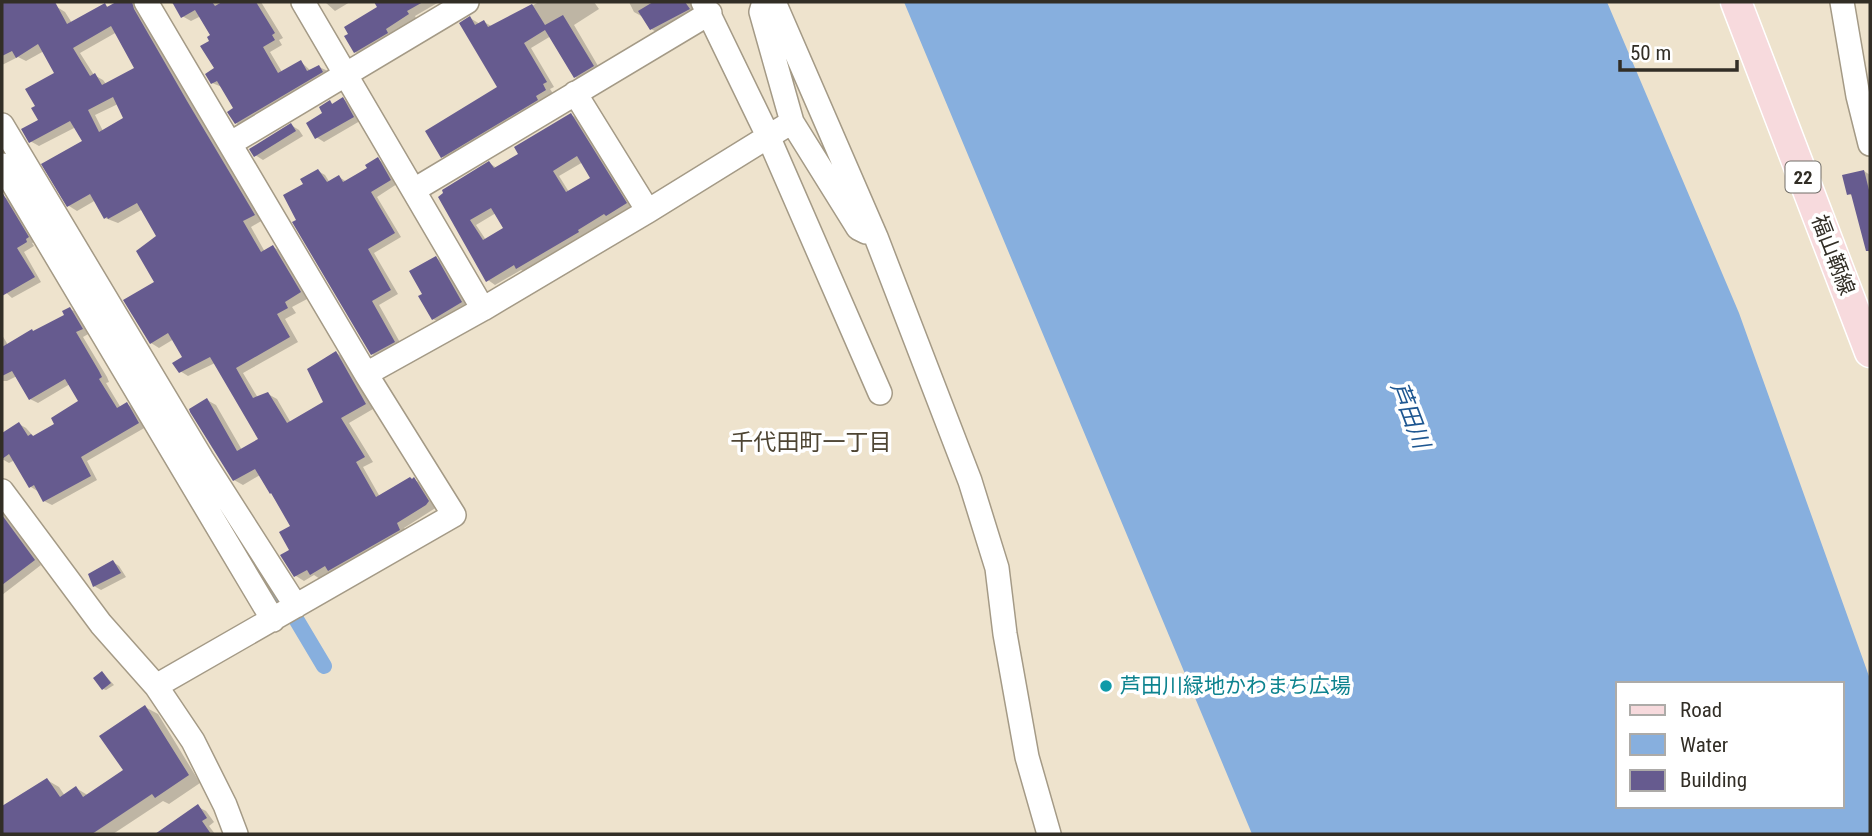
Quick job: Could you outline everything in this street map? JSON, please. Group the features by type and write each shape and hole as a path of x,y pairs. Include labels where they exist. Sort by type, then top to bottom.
{"main road":[{"name":"福山鞆線","path":"1736,2 1870,352"}],"street":[{"path":"146,2 366,374 454,515 156,686"},
{"path":"303,2 483,309"},
{"path":"231,143 467,2"},
{"path":"764,2 761,12 792,122 858,228 876,237"},
{"path":"774,2 876,237 970,481 997,568 1005,634 1027,757 1049,834"},
{"path":"1842,2 1857,96 1870,144"},
{"path":"414,190 575,93 706,8 768,136 880,393"},
{"path":"575,93 648,211"},
{"path":"366,374 483,309 792,122"},
{"path":"2,125 202,459 296,606"},
{"path":"2,165 273,620"},
{"path":"2,491 101,624 156,686 193,741 236,834"}],"water":[{"name":"芦田川","path":"904,2 1607,2 1739,313 1870,679 1870,834 1252,834"}],"building":[{"path":"2,2 55,2 67,24 105,3 107,7 116,2 132,2 255,215 243,221 261,252 273,245 301,292 285,302 288,308 277,314 290,337 236,368 253,398 268,392 287,423 323,402 307,369 336,351 366,404 341,418 365,457 356,462 376,497 414,477 429,501 397,523 400,530 328,571 325,566 310,575 307,570 294,577 280,555 289,550 279,532 290,526 271,493 255,469 233,481 190,412 189,409 207,398 237,451 258,439 210,357 179,373 172,363 182,357 168,333 150,344 123,300 154,282 136,251 156,236 137,203 108,219 104,219 90,194 67,207 41,164 82,141 70,121 29,143 21,129 38,120 31,108 35,106 25,89 54,73 38,44 16,58 12,51 2,56","holes":["111,26 134,68 102,85 95,73 90,76 73,48","113,97 123,118 99,132 88,110"]},
{"path":"172,2 212,2 215,6 222,2 256,2 275,33 272,35 275,40 263,47 278,73 301,60 307,71 319,65 323,72 235,124 227,112 233,108 217,81 211,84 205,74 214,68 200,46 209,41 207,37 210,35 195,10 181,18"},
{"path":"374,2 423,2 407,11 409,14 386,29 388,33 354,53 344,36 348,34 344,27 377,7"},
{"path":"653,2 685,2 690,9 650,30 638,11"},
{"path":"532,4 545,25 563,15 594,66 574,78 545,30 524,43 547,82 543,84 546,90 536,96 538,100 441,158 425,131 497,87 459,23 470,16 475,25 484,20 488,27"},
{"path":"343,97 354,117 315,139 306,123 322,113 319,107 330,100 332,104"},
{"path":"571,113 627,203 606,216 604,214 516,269 514,265 486,282 438,197 443,193 442,190 489,161 494,168 518,154 514,147","holes":["577,156 590,178 566,192 553,171","491,208 503,228 483,240 470,220"]},
{"path":"291,123 296,131 254,157 249,149"},
{"path":"378,157 391,180 371,192 395,233 368,249 391,290 372,301 395,342 371,355 292,222 296,220 283,195 303,184 300,179 318,169 327,182 339,175 343,182 367,168 365,165"},
{"path":"1864,170 1870,194 1870,251 1866,251 1851,194 1847,195 1842,175"},
{"path":"2,192 29,237 27,242 17,248 35,277 2,296"},
{"path":"436,256 462,302 432,320 418,296 422,294 409,271"},
{"path":"70,307 83,329 76,332 102,377 99,379 117,408 127,402 139,423 81,457 91,476 43,502 34,485 29,488 9,454 2,459 2,433 19,422 28,436 33,436 54,424 51,418 78,401 65,379 29,400 12,371 2,376 2,347 32,329 33,331 64,315 62,311"},
{"path":"2,515 35,560 2,585"},
{"path":"113,560 121,573 93,587 88,574"},
{"path":"102,671 111,683 102,690 93,678"},
{"path":"145,705 189,775 155,798 152,794 92,834 2,834 2,806 47,778 60,797 76,786 83,797 123,770 99,736"},
{"path":"198,804 207,818 202,821 211,834 155,834"}],"waterway":[{"path":"216,501 278,604"},
{"path":"296,619 324,666"}],"place":[{"name":"芦田川緑地かわまち広場","path":"1106,686"}],"district":[{"name":"千代田町一丁目","path":"811,442"}]}
